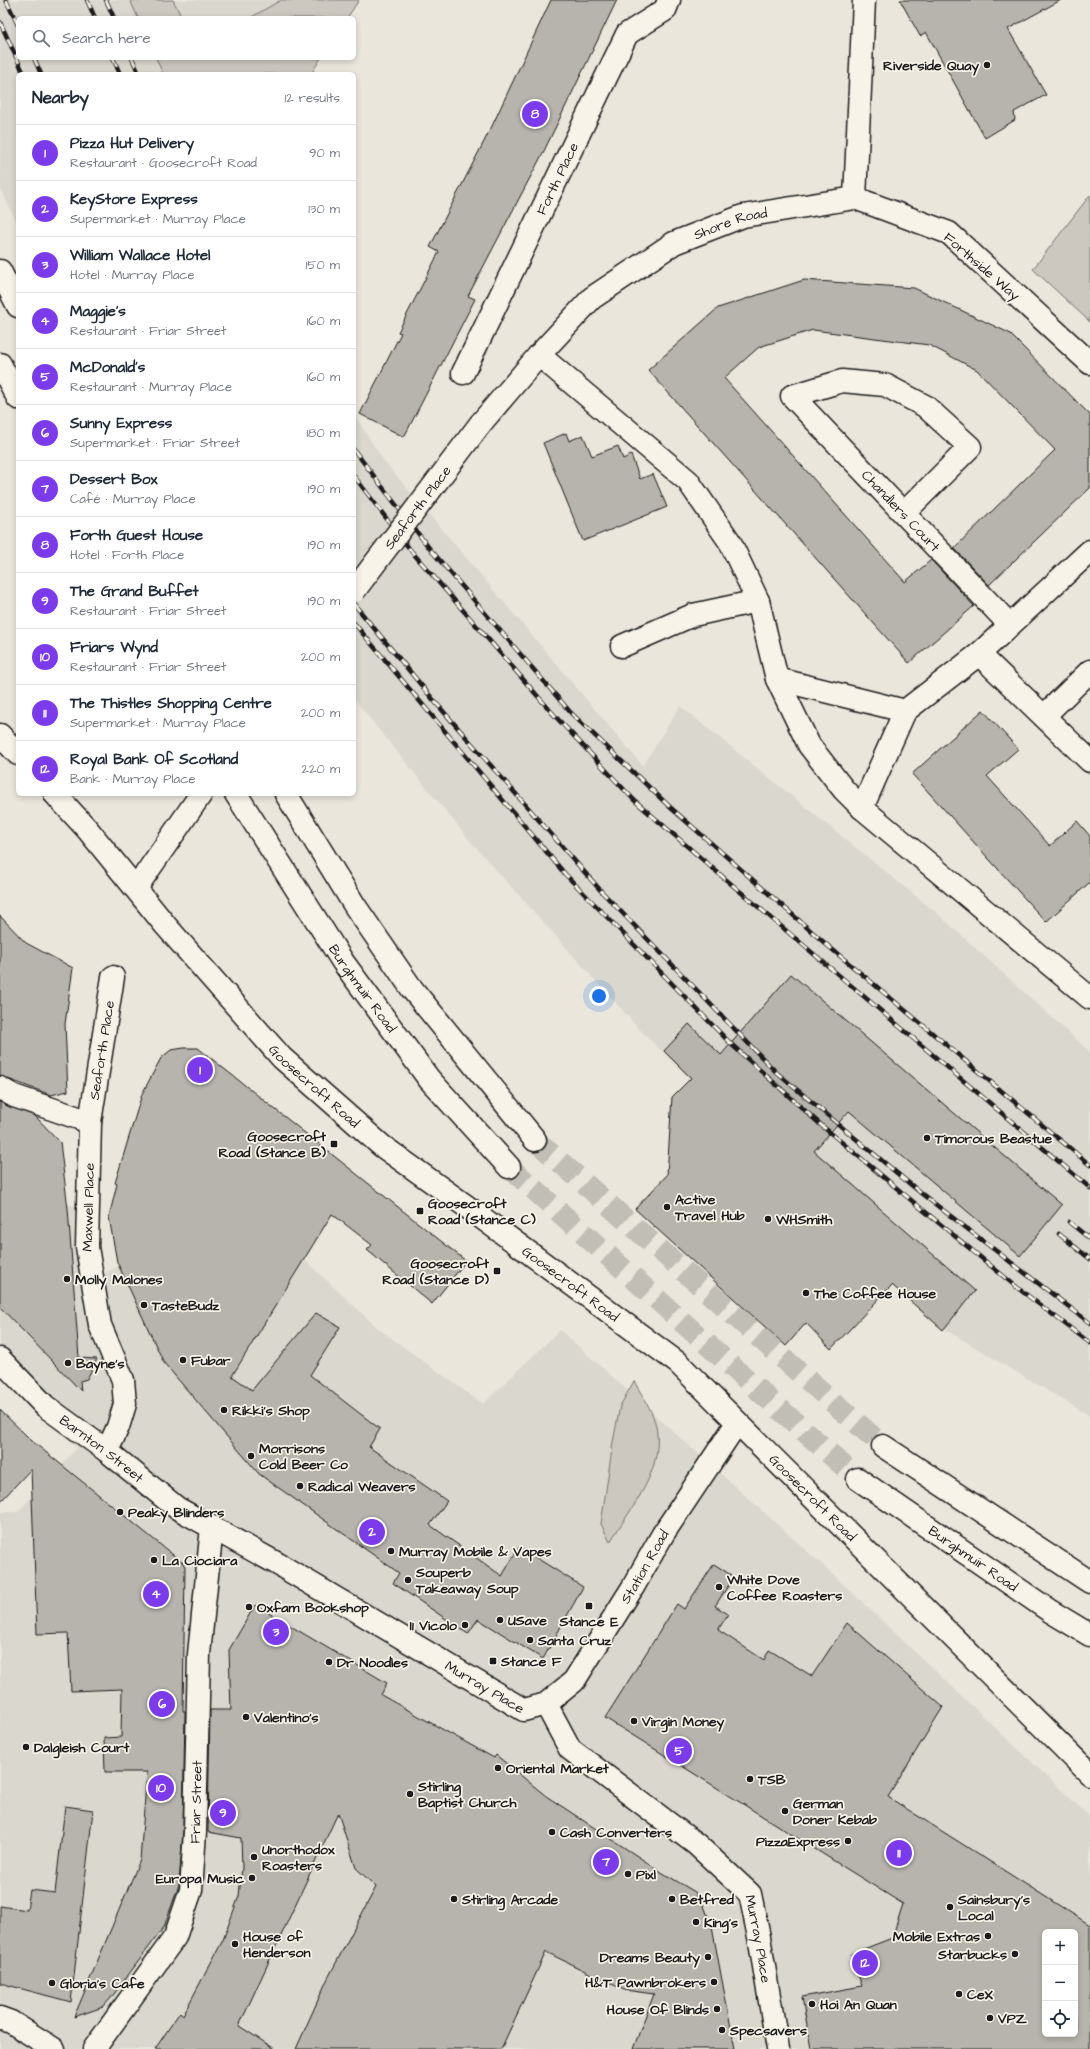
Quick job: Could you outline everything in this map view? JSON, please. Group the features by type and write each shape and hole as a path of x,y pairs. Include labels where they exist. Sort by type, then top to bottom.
{"street":[{"name":"Forth Place","path":"464,373 627,34 665,10 669,0"},
{"path":"855,198 864,0"},
{"name":"Shore Road","path":"481,423 539,354 592,298 674,243 743,216 855,198"},
{"name":"Forthside Way","path":"855,198 949,233 1090,363"},
{"path":"0,271 16,302"},
{"path":"539,354 688,481 730,542 758,601 777,679 808,746 844,790 862,808 1090,998"},
{"path":"0,364 16,394"},
{"name":"Chandlers Court","path":"904,513 970,447 925,406 885,385 842,381 792,396 1010,625"},
{"name":"Seaforth Place","path":"356,588 481,423"},
{"path":"862,808 905,711 979,654 1090,551"},
{"path":"622,646 693,615 758,601"},
{"path":"979,654 1090,761"},
{"path":"1044,716 1090,671"},
{"path":"777,679 905,711"},
{"path":"0,735 16,752"},
{"name":"Goosecroft Road","path":"57,796 88,830 166,926 282,1058 382,1146 466,1206 678,1363 1090,1774"},
{"path":"136,888 182,818 199,796"},
{"name":"Burghmuir Road","path":"237,796 343,962 429,1079 510,1167"},
{"path":"287,796 355,906 412,989 536,1140"},
{"name":"Seaforth Place","path":"90,1122 113,977"},
{"path":"0,1088 14,1096 90,1122"},
{"name":"Maxwell Place","path":"90,1122 88,1247 100,1325 122,1380 125,1404 118,1427 107,1451"},
{"name":"Barnton Street","path":"0,1359 44,1406 107,1451 177,1508 212,1527"},
{"name":"Station Road","path":"546,1704 574,1681 633,1587 663,1534 737,1423"},
{"path":"883,1446 1090,1582"},
{"name":"Burghmuir Road","path":"858,1479 1050,1611 1090,1634"},
{"name":"Murray Place","path":"212,1527 278,1564 524,1710 546,1704 570,1749 696,1844 750,1894 759,1937 778,2049"},
{"name":"Friar Street","path":"94,2049 174,1937 191,1890 195,1832 199,1654 212,1527"},
{"path":"0,2018 11,2022 54,2049"}],"shaded area":[{"path":"0,0 130,0 137,16 16,16 16,60 157,60 162,72 16,72 16,221 0,188"},
{"path":"130,0 173,0 181,16 137,16"},
{"path":"173,0 281,0 253,16 181,16"},
{"path":"281,0 359,0 348,16 253,16"},
{"path":"157,60 320,60 312,72 162,72"},
{"path":"1090,195 1090,322 1033,269"},
{"path":"356,417 383,460 643,766 680,706 938,914 1090,1052 1090,1416 948,1331 642,1032 471,842 356,701"},
{"path":"0,1195 99,1209 100,1276 172,1237 245,1205 380,1330 483,1404 560,1330 826,1568 1090,1817 1090,2049 0,2049 0,1512 18,1512 77,1448 0,1368"},
{"path":"634,1381 655,1422 657,1439 656,1455 652,1471 645,1486 610,1542 601,1524 613,1442 620,1406"}],"building":[{"path":"551,0 617,0 544,151 468,296 475,299 404,437 360,414 401,333 398,332 439,252 430,247 492,126"},
{"name":"Riverside Quay","path":"900,0 1061,0 1008,29 1046,95 1014,112 1015,120 985,138 926,32 920,36"},
{"path":"804,280 914,288 1009,333 1090,415 1090,488 989,585 954,548 1055,450 977,370 929,345 813,330 759,347 724,378 905,582 931,560 974,606 909,663 648,370 718,308"},
{"path":"566,433 569,441 583,435 592,456 618,446 623,459 631,455 640,479 653,474 667,507 583,541 543,443"},
{"path":"983,710 1018,749 987,776 1050,846 1077,821 1090,836 1090,882 1046,922 912,774"},
{"path":"0,916 26,943 73,968 65,1024 68,1091 51,1095 0,1076"},
{"path":"791,974 1062,1205 1020,1256 849,1111 814,1151 975,1291 943,1330 892,1285 831,1349 806,1323 786,1346 635,1209 667,1175 672,1097 691,1078 664,1051 689,1024 721,1055"},
{"path":"198,1048 466,1261 432,1304 367,1250 372,1245 332,1214 232,1376 252,1390 316,1313 340,1327 310,1375 380,1429 369,1447 447,1501 430,1525 502,1576 519,1547 583,1587 543,1659 478,1619 468,1634 393,1583 399,1573 259,1474 164,1363 117,1262 109,1217 117,1184 115,1183 142,1094 161,1058 171,1050"},
{"path":"0,1102 35,1116 60,1142 68,1209 79,1358 97,1359 87,1379 80,1381 81,1391 0,1307"},
{"path":"0,1410 32,1441 183,1563 185,1567 183,1831 179,1885 164,1927 111,1998 103,2007 74,2017 140,1860 147,1772 105,1772 104,1738 121,1737 122,1689 71,1691 68,1633 37,1634 31,1469 0,1502"},
{"path":"714,1564 734,1577 715,1606 728,1614 718,1630 764,1660 769,1650 812,1676 847,1623 943,1707 888,1797 1090,1925 1090,2049 811,2049 802,1997 862,1986 851,1954 892,1938 903,1904 605,1718 677,1604 684,1609"},
{"path":"255,1605 387,1683 381,1695 494,1758 496,1755 546,1796 663,1873 695,1892 704,1906 712,1927 735,2049 633,2049 654,1994 624,1990 546,1952 501,2049 296,2049 327,1980 376,1887 356,1868 338,1813 239,2026 275,2049 155,2049 180,2012 183,2015 223,1940 239,1896 242,1867 241,1838 208,1832 210,1710 231,1710 229,1650"},
{"path":"65,1806 93,1810 71,2002 0,1983 0,1906 27,1910 30,1890 55,1893"}],"tunnel":[{"path":"535,1140 883,1446"},
{"path":"509,1167 858,1479"}],"railway":[{"path":"6,0 16,21"},
{"path":"87,0 94,16"},
{"path":"106,0 113,16"},
{"path":"0,22 16,57"},
{"path":"18,60 23,72"},
{"path":"35,60 40,72"},
{"path":"114,60 119,72"},
{"path":"133,60 138,72"},
{"path":"356,453 430,549 571,713 671,808 827,945 1090,1165"},
{"path":"356,479 412,552 555,716 634,800 1090,1188"},
{"path":"356,606 436,703 602,892 777,1073 922,1194 1090,1323"},
{"path":"356,625 565,874 731,1044 821,1125 911,1200 1019,1289 1090,1343"},
{"path":"1069,1222 1090,1239"},
{"path":"1059,1234 1090,1259"}],"place":[{"name":"Riverside Quay","path":"987,65"},
{"name":"Forth Guest House","path":"535,114"},
{"name":"Pizza Hut Delivery","path":"200,1070"},
{"name":"Timorous Beastue","path":"927,1138"},
{"name":"Goosecroft Road (Stance B)","path":"334,1144"},
{"name":"Active Travel Hub","path":"667,1207"},
{"name":"Goosecroft Road (Stance C)","path":"420,1211"},
{"name":"WHSmith","path":"768,1219"},
{"name":"Goosecroft Road (Stance D)","path":"497,1271"},
{"name":"Molly Malones","path":"67,1279"},
{"name":"The Coffee House","path":"806,1293"},
{"name":"TasteBudz","path":"144,1305"},
{"name":"Fubar","path":"183,1360"},
{"name":"Bayne's","path":"68,1363"},
{"name":"Rikki's Shop","path":"224,1410"},
{"name":"Morrisons Cold Beer Co","path":"251,1456"},
{"name":"Radical Weavers","path":"300,1486"},
{"name":"Peaky Blinders","path":"120,1512"},
{"name":"KeyStore Express","path":"372,1532"},
{"name":"Murray Mobile & Vapes","path":"391,1551"},
{"name":"La Ciociara","path":"154,1560"},
{"name":"Souperb Takeaway Soup","path":"408,1580"},
{"name":"White Dove Coffee Roasters","path":"719,1587"},
{"name":"Maggie's","path":"156,1594"},
{"name":"Stance E","path":"589,1606"},
{"name":"Oxfam Bookshop","path":"249,1607"},
{"name":"USave","path":"500,1620"},
{"name":"I1 Vicolo","path":"465,1625"},
{"name":"William Wallace Hotel","path":"276,1632"},
{"name":"Santa Cruz","path":"530,1640"},
{"name":"Stance F","path":"493,1661"},
{"name":"Dr Noodles","path":"329,1662"},
{"name":"Sunny Express","path":"162,1704"},
{"name":"Valentino's","path":"246,1717"},
{"name":"Virgin Money","path":"634,1721"},
{"name":"Dalgleish Court","path":"26,1747"},
{"name":"McDonald's","path":"679,1751"},
{"name":"Oriental Market","path":"498,1768"},
{"name":"TSB","path":"750,1779"},
{"name":"Friars Wynd","path":"161,1788"},
{"name":"Stirling Baptist Church","path":"410,1794"},
{"name":"German Doner Kebab","path":"785,1811"},
{"name":"The Grand Buffet","path":"223,1813"},
{"name":"Cash Converters","path":"552,1832"},
{"name":"PizzaExpress","path":"848,1841"},
{"name":"The Thistles Shopping Centre","path":"899,1853"},
{"name":"Unorthodox Roasters","path":"254,1857"},
{"name":"Dessert Box","path":"606,1862"},
{"name":"Pixl","path":"628,1874"},
{"name":"Europa Music","path":"252,1878"},
{"name":"Stirling Arcade","path":"454,1899"},
{"name":"Betfred","path":"672,1899"},
{"name":"Sainsbury's Local","path":"950,1907"},
{"name":"King's","path":"696,1922"},
{"name":"Mobile Extras","path":"988,1936"},
{"name":"House of Henderson","path":"235,1944"},
{"name":"Starbucks","path":"1015,1954"},
{"name":"Dreams Beauty","path":"708,1957"},
{"name":"Royal Bank Of Scotland","path":"865,1963"},
{"name":"H&T Pawnbrokers","path":"714,1982"},
{"name":"Gloria's Cafe","path":"52,1983"},
{"name":"CeX","path":"959,1994"},
{"name":"Hoi An Quan","path":"812,2004"},
{"name":"House Of Blinds","path":"717,2009"},
{"name":"VPZ","path":"990,2018"},
{"name":"Specsavers","path":"722,2030"}]}
